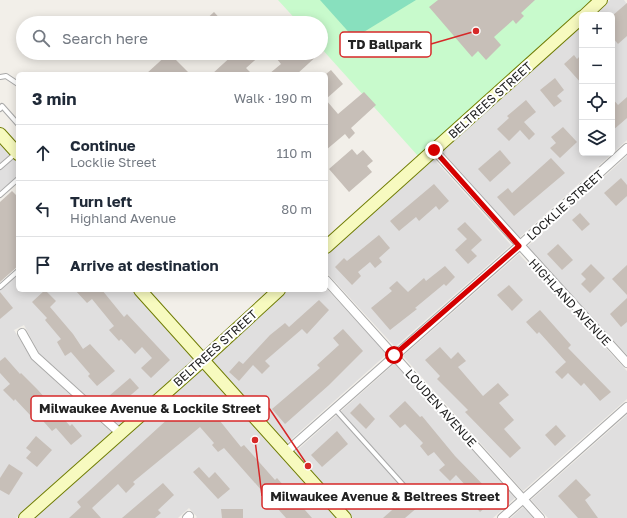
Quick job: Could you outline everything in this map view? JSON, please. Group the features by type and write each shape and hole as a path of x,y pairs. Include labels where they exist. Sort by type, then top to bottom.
{"street":[{"path":"587,12 601,0"},
{"name":"BELTREES STREET","path":"328,243 579,20"},
{"path":"0,134 16,152"},
{"name":"LOCKLIE STREET","path":"286,452 519,246 627,148"},
{"name":"HIGHLAND AVENUE","path":"434,150 519,246 627,363"},
{"name":"LOUDEN AVENUE","path":"328,282 540,518"},
{"path":"142,292 346,518"},
{"name":"BELTREES STREET","path":"25,518 203,360 277,292"},
{"path":"22,332 35,356 120,433"},
{"path":"502,518 627,407"}],"lane":[{"path":"0,77 6,76 16,83"},
{"path":"0,108 2,106 16,122"},
{"path":"0,167 16,154"},
{"path":"0,196 16,181"},
{"path":"0,287 16,273"},
{"path":"335,408 404,486"}],"shaded area":[{"path":"610,0 624,0 627,4 627,140 615,151 615,12 596,12"},
{"path":"579,28 579,156 609,156 519,238 442,151"},
{"path":"0,142 16,160 16,178 0,191"},
{"path":"627,156 627,355 527,247"},
{"path":"434,159 511,245 395,347 328,274 328,253"},
{"path":"519,254 627,371 627,399 523,491 403,356"},
{"path":"16,271 16,292 135,292 195,359 120,426 39,353 24,325 14,330 32,360 112,433 16,518 0,518 0,285"},
{"path":"328,290 387,354 286,444 211,361 286,292 328,292"},
{"path":"395,363 515,498 493,518 353,518 294,453"},
{"path":"203,368 338,518 196,518 197,517 189,508 178,518 34,518"},
{"path":"627,415 627,518 548,518 531,500"},
{"path":"523,507 533,518 511,518"}],"green space":[{"path":"278,0 592,0 418,156 328,56 328,16 293,16"},
{"path":"320,0 416,0 354,38"}],"building":[{"path":"438,0 535,0 521,13 524,16 516,24 513,20 494,37 501,45 486,60 478,51 472,57 429,7"},
{"path":"627,3 627,36 618,44 615,40 615,13"},
{"path":"214,12 218,16 210,16"},
{"path":"574,55 577,59 579,57 579,81 564,64"},
{"path":"161,60 176,60 188,72 148,72"},
{"path":"227,60 255,60 246,68 250,72 214,72"},
{"path":"278,60 312,60 299,72 271,72 281,64"},
{"path":"331,70 343,84 328,97 328,72"},
{"path":"555,78 564,90 557,96 562,101 554,107 540,90"},
{"path":"364,92 376,105 351,128 355,133 349,139 345,134 328,148 328,102 338,114"},
{"path":"627,97 627,118 615,128 615,102 618,105"},
{"path":"526,100 536,112 524,122 535,134 529,140 520,130 509,141 497,129 509,118 507,116"},
{"path":"563,127 577,142 560,158 550,148 556,143 551,137"},
{"path":"352,149 357,155 363,150 373,161 367,166 372,172 349,192 329,169"},
{"path":"500,150 511,163 490,182 478,169"},
{"path":"551,158 565,173 514,216 497,197 508,188 512,193"},
{"path":"621,178 627,185 627,196 616,206 604,193"},
{"path":"434,184 449,201 439,210 436,206 419,221 416,217 399,231 390,221"},
{"path":"12,191 16,195 16,268 0,282 0,202"},
{"path":"580,213 590,224 582,231 572,220"},
{"path":"465,222 482,240 471,250 477,256 468,264 455,250 467,239 457,229"},
{"path":"379,235 390,248 379,258 382,262 375,268 370,262 358,272 361,276 352,285 335,267 344,258 347,261"},
{"path":"558,244 573,260 562,270 547,254"},
{"path":"591,264 605,278 590,293 581,284 586,279 581,274"},
{"path":"627,265 627,295 612,279"},
{"path":"445,266 455,277 446,286 444,284 415,308 417,309 390,330 371,308 392,291 389,288 397,281 408,292 424,278 426,281"},
{"path":"509,285 523,300 512,311 497,295"},
{"path":"0,292 13,308 0,319"},
{"path":"43,292 47,292 56,301 50,307 73,334 83,349 90,344 115,371 97,386 88,376 90,374 71,352 65,356 57,342 61,339 45,320 47,318 32,302"},
{"path":"77,292 104,292 124,317 127,314 170,360 151,378 141,368 152,358 142,347 135,354 121,339 119,341 109,330 114,326 92,299 87,303"},
{"path":"627,298 627,322 621,327 610,314"},
{"path":"319,300 329,310 307,334 302,329 265,361 270,366 262,374 253,365 239,381 229,372 239,361 243,364 270,335 285,323 289,327"},
{"path":"540,310 571,345 568,348 611,392 600,401 584,383 581,386 568,373 562,379 555,372 566,362 539,332 537,334 526,322"},
{"path":"343,329 363,351 329,385 285,424 272,409 320,368 317,365 339,345 333,338"},
{"path":"440,347 451,359 458,352 466,361 458,367 483,396 498,383 509,395 499,403 514,420 504,429 521,448 510,458 465,412 468,410 437,379 440,376 425,360"},
{"path":"5,357 20,374 21,373 37,389 70,426 72,424 82,436 71,445 56,428 52,431 35,412 31,416 15,399 14,401 3,390 10,384 0,373 0,361"},
{"path":"130,378 139,388 118,406 109,396"},
{"path":"200,395 241,447 244,445 275,480 277,478 312,518 286,518 224,448 218,452 212,445 214,443 200,427 133,482 135,484 126,493 118,484 92,508 101,518 69,518 81,507 77,502 171,416 172,417"},
{"path":"405,401 420,417 422,416 455,456 496,498 480,512 471,502 476,497 456,475 450,481 439,470 445,465 434,452 428,456 420,446 423,443 405,424 400,428 389,416"},
{"path":"360,403 375,419 366,429 350,413"},
{"path":"556,425 566,436 555,446 545,435"},
{"path":"337,431 348,444 322,467 311,455"},
{"path":"36,436 52,450 37,467 26,458 31,452 26,448"},
{"path":"9,464 23,473 9,495 0,490 0,478"},
{"path":"199,467 209,478 215,472 230,489 218,499 193,472"},
{"path":"576,479 591,495 585,500 598,518 578,518 558,496"},
{"path":"163,483 174,495 158,510 161,513 155,518 122,518"},
{"path":"450,494 457,501 448,510 441,502"},
{"path":"408,496 418,507 405,518 383,518"},
{"path":"221,509 243,509 243,518 222,518"}],"place":[{"name":"TD Ballpark","path":"476,31"},
{"name":"Milwaukee Avenue & Beltrees Street","path":"255,440"},
{"name":"Milwaukee Avenue & Lockile Street","path":"308,466"}],"route":[{"path":"394,355 519,246 434,150"}]}
